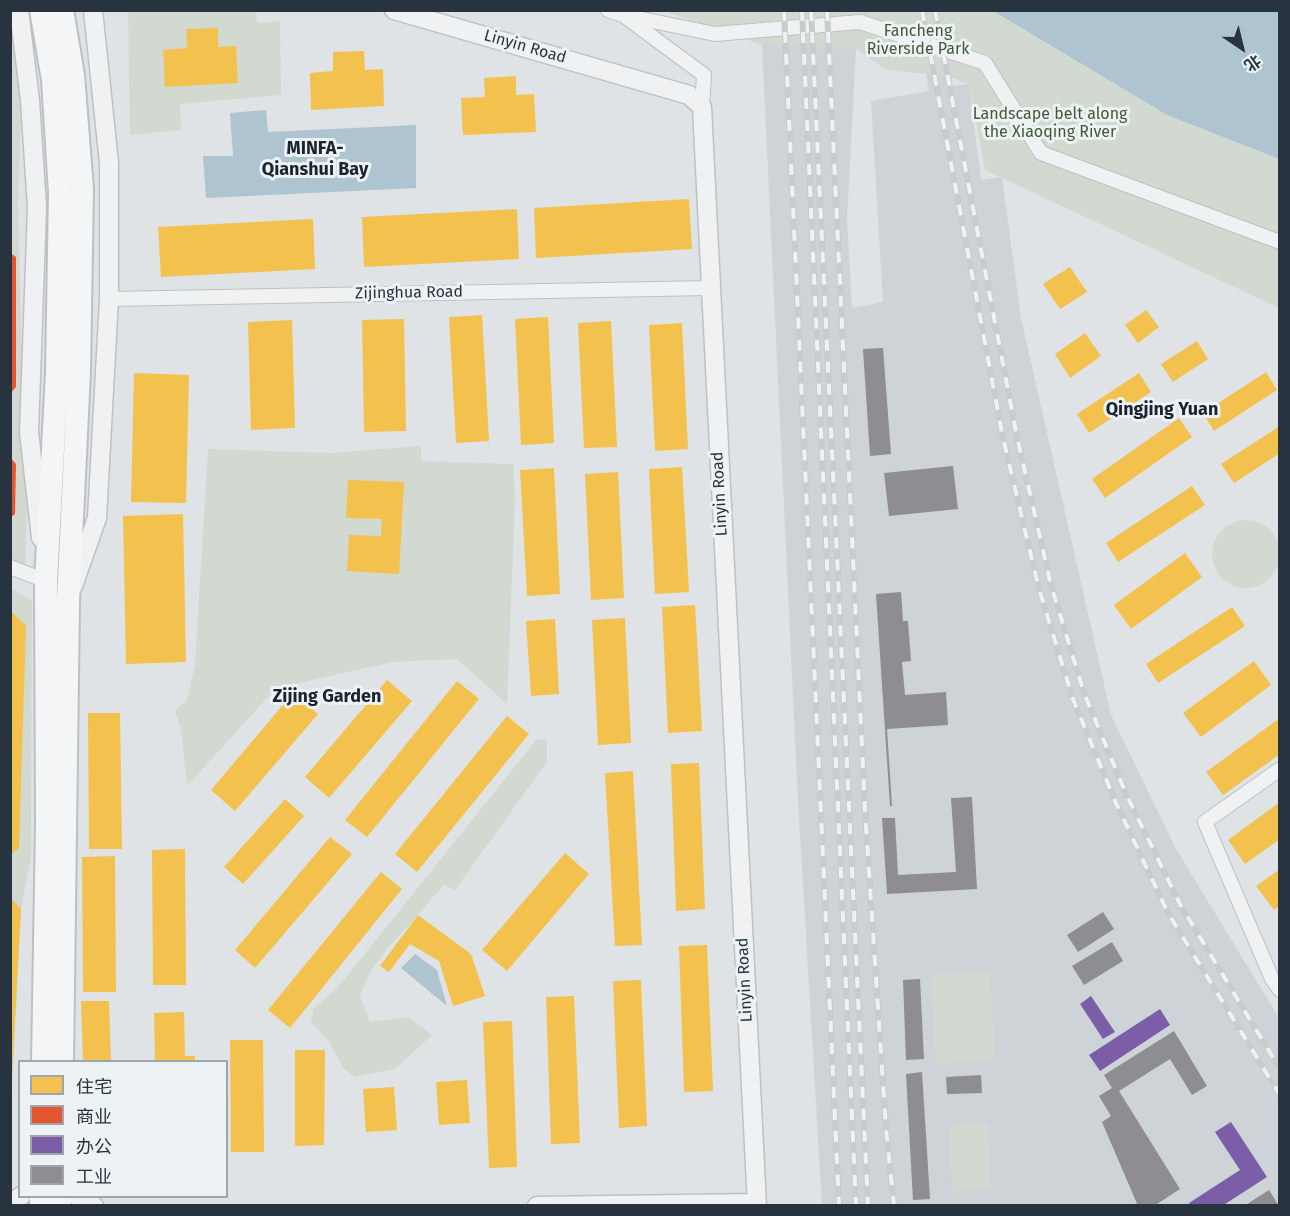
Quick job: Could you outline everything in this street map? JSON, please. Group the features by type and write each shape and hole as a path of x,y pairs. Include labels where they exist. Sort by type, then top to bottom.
{"main road":[{"path":"41,10 52,80 60,193 68,372 68,602 62,1060"},
{"path":"43,1060 47,824 46,581 68,372 82,189 73,75 62,10"}],"street":[{"path":"10,567 46,581 29,432 37,208 30,100 19,10"},
{"path":"68,602 97,518 109,299 109,164 93,10"},
{"name":"Linyin Road","path":"394,10 689,95 702,107 757,1204"},
{"path":"608,10 716,34 860,22 985,63 1041,153 1280,242"},
{"path":"623,15 704,75 702,107"},
{"name":"Zijinghua Road","path":"109,299 710,288"},
{"path":"1280,769 1205,822 1272,979 1280,990"},
{"path":"79,1198 94,1206"},
{"path":"537,1206 757,1204"}],"shaded area":[{"path":"841,10 856,49 847,219 852,308 883,302 871,101 929,91 915,11 939,11 953,86 969,84 981,180 1002,177 1021,318 1111,715 1176,849 1279,1018 1279,1205 822,1205 798,800 762,45"}],"green space":[{"path":"128,11 256,11 257,23 280,21 281,95 180,104 181,130 130,135"},
{"name":"Landscape belt along the Xiaoqing River","path":"664,11 993,11 1167,115 1279,159 1279,308 985,170 969,84 947,76 887,70 856,49 762,45"},
{"path":"10,27 14,32 21,107 18,204 23,404 28,477 25,571 10,567"},
{"path":"421,446 421,461 513,464 515,501 507,704 457,659 393,662 276,688 187,786 181,730 175,710 187,701 195,665 208,449 330,453"},
{"path":"1253,520 1265,526 1274,535 1280,547 1278,567 1270,578 1253,588 1239,588 1222,578 1214,567 1212,547 1222,530 1233,522"},
{"path":"11,589 32,600 31,858 21,909 11,1113"},
{"path":"537,739 547,740 547,762 455,890 444,885 388,948 369,974 360,996 370,1022 408,1017 432,1035 395,1069 355,1077 343,1068 330,1043 311,1022 313,1009 338,987"},
{"path":"990,972 995,1060 936,1064 931,975"},
{"path":"988,1123 991,1188 952,1191 949,1125"}],"water":[{"path":"993,11 1279,11 1279,159 1167,115"},
{"path":"266,110 268,132 416,125 416,188 206,198 203,156 233,156 230,113"},
{"path":"415,954 437,970 447,1006 401,968"}],"building: 住宅":[{"path":"218,28 218,47 236,46 238,83 165,87 163,50 187,48 186,29"},
{"path":"364,51 365,70 383,69 384,106 311,110 310,73 333,71 333,52"},
{"path":"516,76 516,95 534,94 536,132 463,135 461,98 485,97 484,78"},
{"path":"689,199 692,249 536,258 534,208"},
{"path":"517,209 519,259 364,267 362,217"},
{"path":"313,219 315,269 161,277 158,227"},
{"path":"1070,267 1087,292 1060,309 1043,284"},
{"path":"1146,310 1159,327 1138,343 1125,325"},
{"path":"482,315 489,441 456,443 449,317"},
{"path":"548,317 554,443 521,445 515,319"},
{"path":"404,319 406,431 364,432 362,320"},
{"path":"292,320 295,428 251,430 248,322"},
{"path":"611,321 617,447 584,448 578,323"},
{"path":"682,323 688,449 655,451 649,325"},
{"path":"1085,333 1101,356 1070,378 1055,354"},
{"path":"1197,341 1208,359 1173,382 1161,364"},
{"path":"1266,372 1277,390 1214,431 1203,413"},
{"path":"134,373 189,375 186,503 131,502"},
{"path":"1139,373 1151,392 1089,433 1077,414"},
{"path":"1179,418 1192,437 1105,498 1092,479"},
{"path":"1280,426 1280,453 1234,483 1221,464"},
{"path":"682,467 689,592 655,594 649,469"},
{"path":"554,468 560,594 527,596 520,470"},
{"path":"618,472 624,598 591,600 585,474"},
{"path":"348,480 404,482 399,574 347,571 349,535 381,536 382,519 346,518"},
{"path":"1192,486 1205,505 1118,562 1106,543"},
{"path":"183,514 186,662 126,664 123,516"},
{"path":"1185,553 1202,577 1131,629 1114,605"},
{"path":"695,605 702,731 668,733 662,607"},
{"path":"1232,607 1245,626 1158,683 1146,664"},
{"path":"10,610 26,626 19,848 10,855"},
{"path":"625,618 631,743 598,745 592,620"},
{"path":"555,619 559,694 531,696 526,621"},
{"path":"1254,661 1271,685 1201,737 1183,713"},
{"path":"387,680 412,701 329,798 305,777"},
{"path":"457,681 479,699 367,837 345,820"},
{"path":"293,693 318,714 235,811 211,790"},
{"path":"88,713 120,713 122,849 89,849"},
{"path":"507,716 529,734 417,872 395,854"},
{"path":"1277,720 1280,724 1280,754 1223,795 1206,772"},
{"path":"699,763 705,909 676,911 671,764"},
{"path":"633,771 642,945 615,946 605,773"},
{"path":"285,799 304,816 243,884 224,867"},
{"path":"1280,802 1280,839 1245,864 1228,840"},
{"path":"330,837 352,854 255,968 235,950"},
{"path":"185,849 186,985 153,985 152,850"},
{"path":"565,853 589,874 507,971 482,950"},
{"path":"115,856 116,992 83,992 82,857"},
{"path":"1280,869 1280,906 1274,910 1256,886"},
{"path":"381,872 402,889 290,1028 268,1010"},
{"path":"10,897 21,909 12,1076 10,1076"},
{"path":"418,915 471,954 485,996 453,1006 439,961 410,944 389,972 380,966"},
{"path":"707,945 713,1091 684,1092 679,946"},
{"path":"641,980 647,1126 619,1128 613,981"},
{"path":"574,996 580,1143 551,1144 546,997"},
{"path":"81,1001 109,1001 111,1060 83,1060"},
{"path":"184,1012 185,1056 195,1056 195,1060 155,1060 154,1013"},
{"path":"512,1021 517,1167 489,1168 483,1022"},
{"path":"230,1040 263,1040 264,1152 231,1152"},
{"path":"295,1050 325,1050 324,1145 295,1146"},
{"path":"467,1080 470,1123 439,1125 436,1082"},
{"path":"394,1087 397,1130 366,1132 363,1089"}],"building: 商业":[{"path":"10,253 16,257 16,387 10,394"},
{"path":"10,457 16,464 15,514 10,518"}],"building: 办公":[{"path":"1091,996 1115,1032 1103,1039 1080,1004"},
{"path":"1160,1009 1170,1025 1100,1071 1089,1055"},
{"path":"1231,1122 1267,1177 1222,1206 1190,1206 1189,1203 1240,1170 1215,1132"}],"building: 工业":[{"path":"883,348 891,454 870,456 863,349"},
{"path":"953,466 958,509 889,516 884,473"},
{"path":"901,592 903,621 908,621 911,661 902,662 905,695 946,692 948,725 887,729 892,806 890,806 876,594"},
{"path":"972,797 977,889 887,894 882,818 895,818 898,875 956,872 951,798"},
{"path":"1103,912 1114,929 1078,952 1067,935"},
{"path":"1112,942 1123,961 1084,985 1072,966"},
{"path":"920,979 924,1059 906,1060 903,980"},
{"path":"1174,1031 1207,1086 1192,1095 1170,1059 1119,1091 1180,1189 1154,1206 1138,1206 1102,1122 1111,1116 1099,1096 1112,1088 1104,1075"},
{"path":"922,1072 930,1199 913,1200 906,1074"},
{"path":"981,1075 982,1093 947,1094 946,1077"},
{"path":"1269,1190 1279,1206 1244,1206"}],"railway":[{"path":"784,10 839,1206"},
{"path":"802,10 856,1206"},
{"path":"811,10 868,1206"},
{"path":"827,10 865,811 886,1129 894,1206"},
{"path":"922,10 1003,438 1039,589 1073,699 1115,801 1168,913 1280,1095"},
{"path":"935,10 1017,437 1051,585 1084,693 1127,796 1181,906 1280,1069"}],"district":[{"name":"MINFA- Qianshui Bay","path":"315,159"},
{"name":"Qingjing Yuan","path":"1162,410"},
{"name":"Zijing Garden","path":"327,697"}],"park label":[{"name":"Fancheng Riverside Park","path":"918,41"}]}
